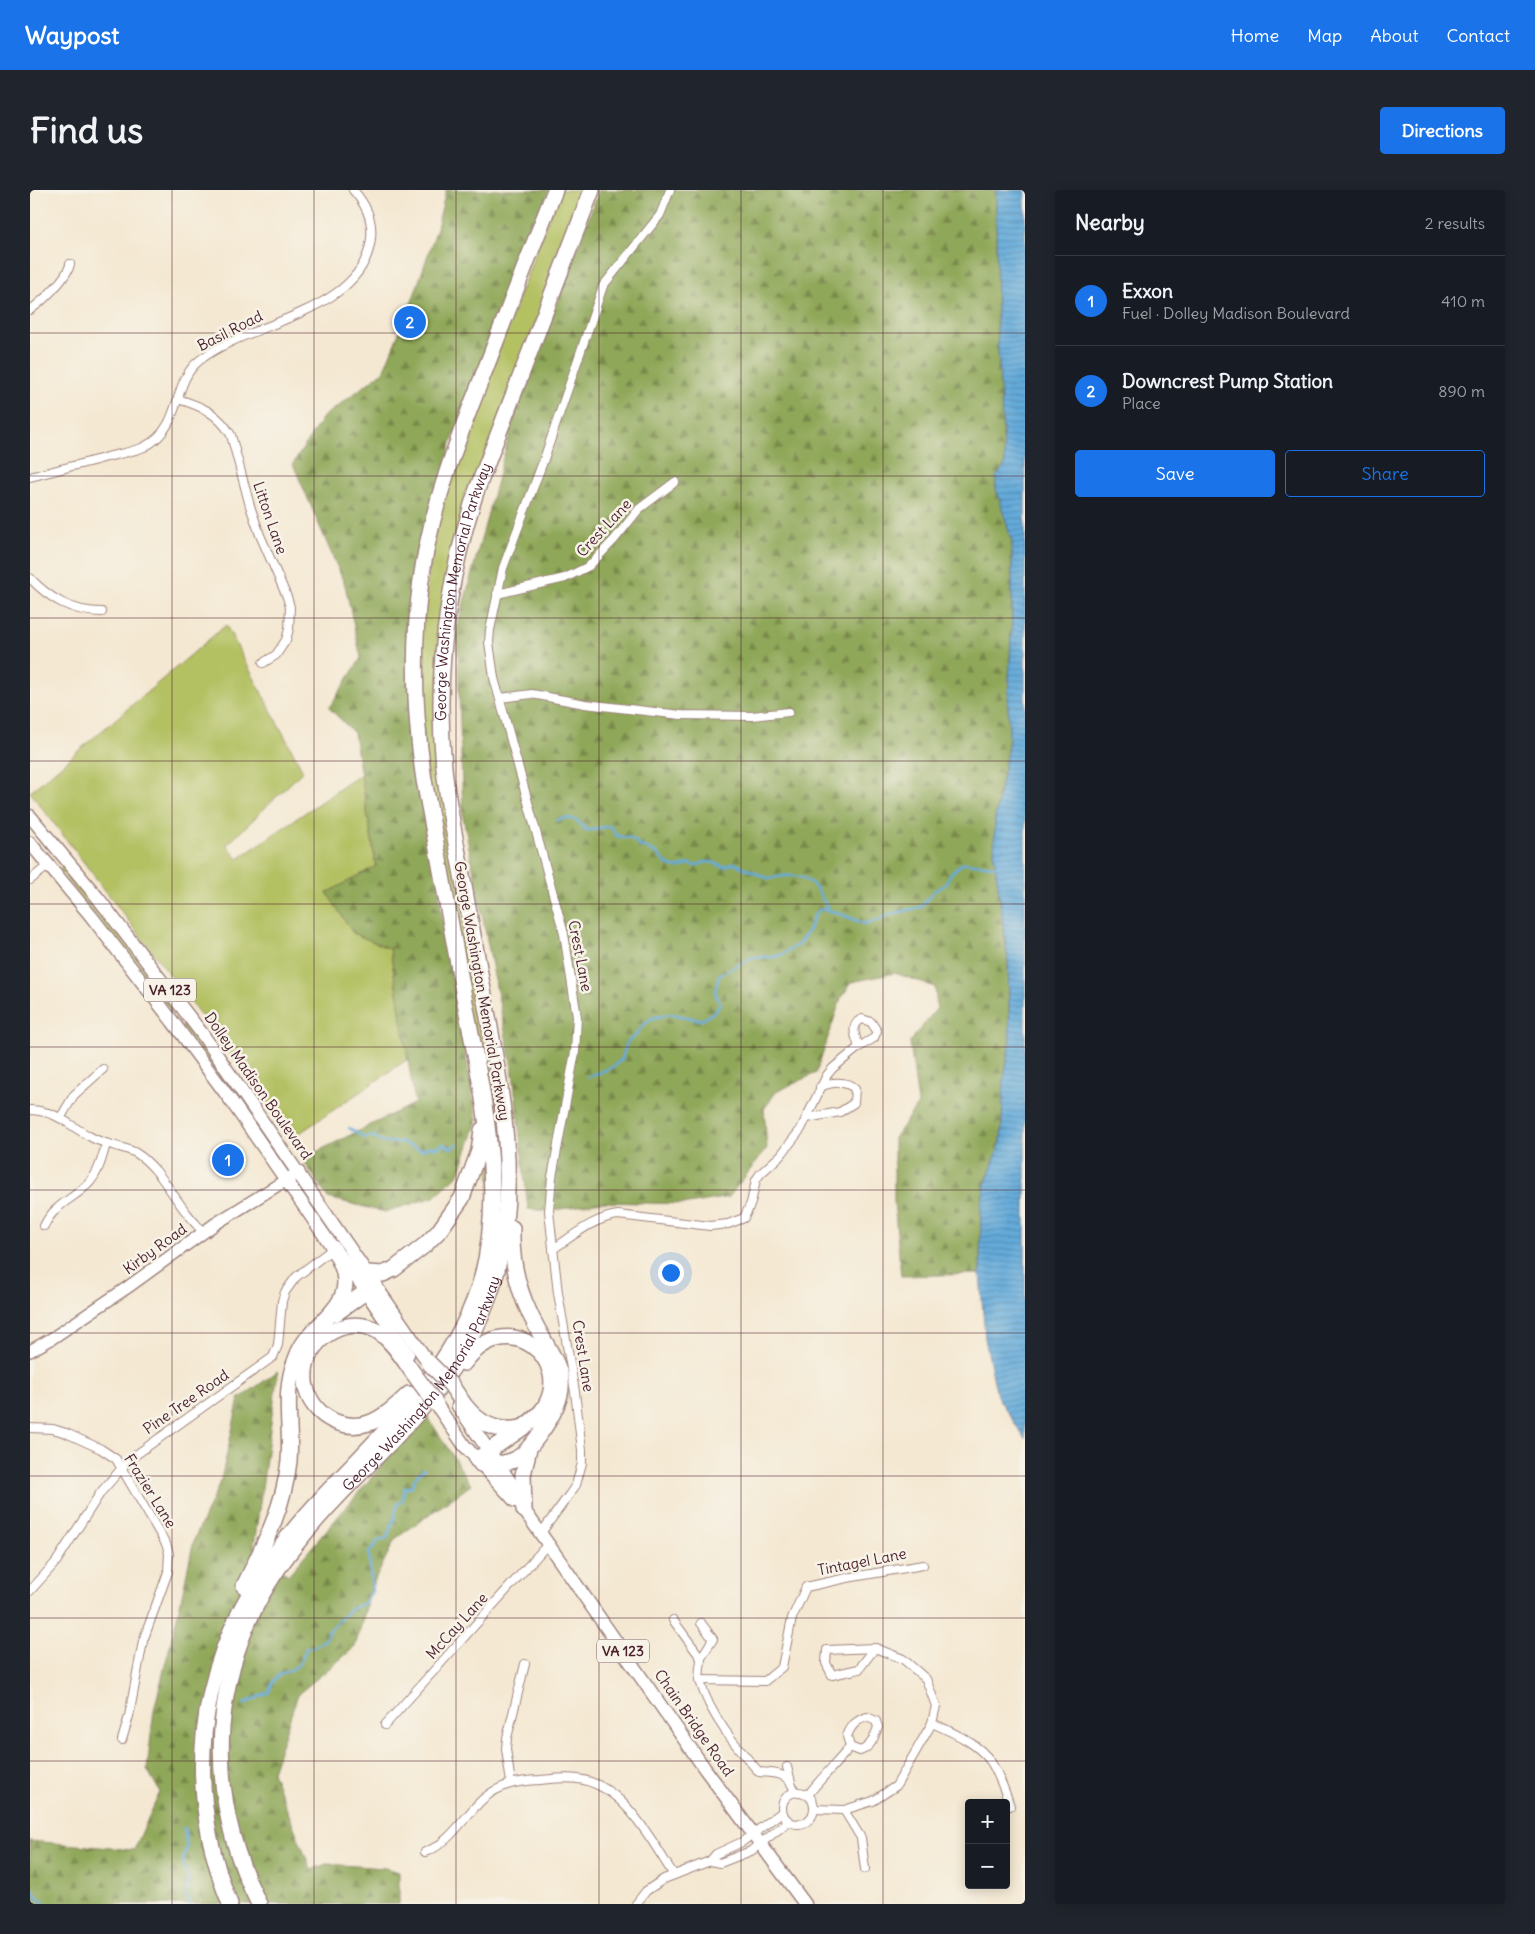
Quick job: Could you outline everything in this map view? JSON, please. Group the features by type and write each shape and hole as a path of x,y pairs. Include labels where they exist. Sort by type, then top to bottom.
{"highway":[{"name":"George Washington Memorial Parkway","path":"230,1904 212,1850 204,1802 202,1775 203,1741 210,1692 233,1626 249,1594 268,1563 324,1496 410,1405 424,1363 456,1339 474,1302 488,1248 491,1214 491,1177 488,1131 422,764 415,689 416,628 421,579 428,540 440,494 467,415 554,190"},
{"name":"George Washington Memorial Parkway","path":"259,1904 246,1877 232,1837 226,1811 222,1776 221,1743 223,1716 230,1676 238,1649 259,1600 289,1553 413,1420 452,1369 484,1310 493,1284 502,1244 507,1205 506,1135 498,1074 446,779 441,719 444,641 451,586 465,527 476,492 592,190"},
{"path":"323,1322 383,1274 394,1269 425,1245 439,1231 456,1207 469,1180 479,1150 482,1136 482,1090"},
{"path":"482,1458 498,1464 513,1461 529,1448 556,1409 560,1394 561,1380 554,1357 530,1313 518,1280 513,1254 513,1212 508,1176"},
{"path":"210,1692 215,1664 228,1623 272,1529 283,1496 289,1460 289,1386 293,1366 304,1344 336,1308 344,1291 344,1272 339,1244"},
{"path":"424,1363 383,1415 370,1423 357,1426 340,1424 321,1414 308,1396 304,1379 306,1362 316,1343 332,1331 349,1326 363,1326 378,1332 395,1348 424,1363 451,1386 457,1399 485,1424 504,1430 521,1428"},
{"path":"413,1420 451,1381 479,1346 493,1339 510,1338 525,1342 538,1351 548,1366 551,1380 550,1393 543,1409 535,1418 482,1458"},
{"path":"424,1363 440,1410"},
{"path":"524,1510 523,1475 529,1448"}],"main road":[{"name":"Dolley Madison Boulevard","path":"30,816 186,1012 299,1172 339,1244 370,1284"},
{"name":"Dolley Madison Boulevard","path":"30,843 173,1022 286,1180 370,1284 424,1363"},
{"path":"49,865 62,854"},
{"path":"173,1022 186,1012"},
{"name":"Kirby Road","path":"30,1352 121,1292 203,1232 299,1172"},
{"name":"Chain Bridge Road","path":"457,1399 482,1458"},
{"name":"Chain Bridge Road","path":"440,1410 524,1510 804,1904"},
{"name":"Chain Bridge Road","path":"498,1464 524,1510"}],"street":[{"path":"497,594 503,568 544,459 602,286 660,215 670,190"},
{"name":"Basil Road","path":"30,477 144,446 161,434 167,426 186,377 200,360 238,339 336,294 354,279 367,258 372,235 368,214 356,191"},
{"path":"30,310 66,274 70,264"},
{"name":"Litton Lane","path":"178,399 196,404 211,412 225,425 230,435 260,535 287,597 291,618 286,640 276,655 263,663"},
{"name":"Crest Lane","path":"544,1539 580,1474 582,1462 575,1392 558,1293 550,1211 550,1191 575,1052 576,1002 564,934 494,678 489,642 491,619 497,594 566,578 589,566 609,546 639,509 675,482"},
{"path":"30,578 47,595 65,606 84,612 102,612"},
{"path":"500,698 532,694 585,704 681,715 752,716 789,712"},
{"path":"30,880 49,865"},
{"path":"553,1249 592,1223 608,1216 627,1216 710,1226 738,1221 748,1213 753,1188 760,1174 781,1155 801,1129 820,1087 833,1068 860,1048"},
{"path":"61,1117 74,1095 103,1069"},
{"path":"807,1118 840,1112 854,1102 855,1090 846,1083 835,1083 820,1087"},
{"path":"30,1110 51,1113 61,1117 80,1131 106,1144 134,1152 151,1165 203,1232"},
{"path":"44,1226 53,1211 90,1182 100,1163 106,1144"},
{"name":"Pine Tree Road","path":"30,1591 56,1562 97,1498 121,1468 142,1449 273,1357 278,1344 282,1301 285,1292 296,1277 339,1244"},
{"name":"Frazier Lane","path":"30,1428 52,1429 82,1439 116,1459 163,1536 169,1553 168,1572 141,1649 129,1716 122,1740"},
{"name":"McCay Lane","path":"385,1725 544,1539"},
{"name":"Tintagel Lane","path":"699,1680 765,1681 782,1667 792,1618 806,1587 923,1565"},
{"path":"673,1620 701,1658"},
{"path":"701,1623 713,1638 701,1658 699,1680 714,1713 738,1748 759,1772 784,1775 791,1782"},
{"path":"814,1809 844,1810 873,1801 896,1786 932,1723 936,1706 926,1678 903,1659 875,1648 827,1650 826,1663 832,1675 859,1669 875,1648"},
{"path":"511,1783 506,1749 507,1738 525,1664"},
{"path":"867,1716 876,1721 878,1728 867,1748 860,1751 850,1747 847,1736 851,1727 867,1716"},
{"path":"932,1723 960,1737 983,1753 991,1762 1007,1799"},
{"path":"808,1795 823,1775 835,1765 850,1747"},
{"path":"787,1767 795,1792"},
{"path":"425,1852 446,1840 483,1799 501,1787 511,1783 567,1778 591,1782 601,1786 620,1799 674,1875"},
{"path":"636,1904 654,1884 710,1861 720,1862 750,1850 782,1812 783,1802 786,1797 795,1792 800,1792 808,1795 812,1800 814,1809 806,1823 795,1824 788,1821 782,1812"},
{"path":"844,1810 861,1838 865,1870"},
{"path":"710,1861 716,1854 742,1842 757,1840 788,1821"}],"green space":[{"path":"446,190 549,190 451,443 412,624 442,916 477,1121 459,1174 434,1197 385,1212 328,1198 302,1159 415,1103 390,949 353,933 327,893 376,866 354,733 329,708 361,658 345,585 293,464 323,417 383,372 414,296 437,228"},
{"path":"559,190 587,190 475,480 436,707 498,1102 504,1171 501,1233 495,1211 422,743 419,631 440,507"},
{"path":"599,190 996,190 997,331 1005,466 997,477 996,487 1012,542 1012,616 1008,704 1009,740 995,818 994,856 1008,960 1010,1043 1004,1080 1001,1142 985,1184 981,1207 980,1274 901,1276 894,1201 894,1138 918,1104 910,1042 937,1008 935,987 895,973 852,982 841,998 816,1073 776,1092 764,1109 767,1148 729,1197 688,1204 601,1202 549,1211 528,1209 513,1073 463,817 457,628 514,418"},
{"path":"226,625 303,771 227,845 238,859 361,774 376,866 328,893 353,933 390,949 408,1059 294,1137 30,792"},
{"path":"64,865 175,1005 171,1011 60,870"},
{"path":"185,1023 189,1025 284,1160 283,1166 182,1026"},
{"path":"278,1371 254,1546 288,1575 426,1414 471,1485 395,1539 372,1586 355,1647 298,1694 272,1772 311,1870 326,1864 385,1868 399,1872 399,1904 30,1904 30,1841 134,1850 160,1792 147,1769 154,1710 194,1540 221,1480 239,1399"}],"water":[{"path":"996,190 1025,190 1025,1439 997,1396 985,1338 980,1274 981,1207 985,1185 1001,1142 1004,1080 1010,1043 1008,960 994,856 995,818 1009,740 1008,704 1012,616 1012,542 996,488 996,477 1005,465 997,331"}],"waterway":[{"path":"557,820 573,819 586,830 611,827 617,836 631,838 641,847 646,847 650,851 656,852 667,864 674,867 689,864 696,866 707,862 724,867 734,863 769,879 782,876 801,877 817,889 829,910"},
{"path":"588,1077 613,1067 622,1059 627,1042 652,1018 671,1014 702,1020 715,1011 720,1003 715,992 719,975 753,957 774,957 799,944 809,929 814,916 820,909 836,912 865,924 887,915 921,907 934,891 945,885 951,873 963,863 996,866"},
{"path":"349,1128 365,1138 373,1136 384,1143 400,1142 421,1150 432,1146 437,1148 443,1144 451,1148 458,1144"},
{"path":"244,1704 269,1692 278,1675 291,1670 300,1663 306,1648 314,1647 326,1639 328,1632 349,1610 365,1603 372,1591 369,1553 378,1541 387,1538 397,1504 402,1501 405,1487 411,1488 416,1476 424,1469"},
{"path":"184,1828 187,1846 183,1862 188,1879 186,1896 189,1904"},
{"path":"30,1885 39,1899 46,1904"}],"place":[{"name":"Downcrest Pump Station","path":"410,322"},
{"name":"Exxon","path":"228,1160"}]}
